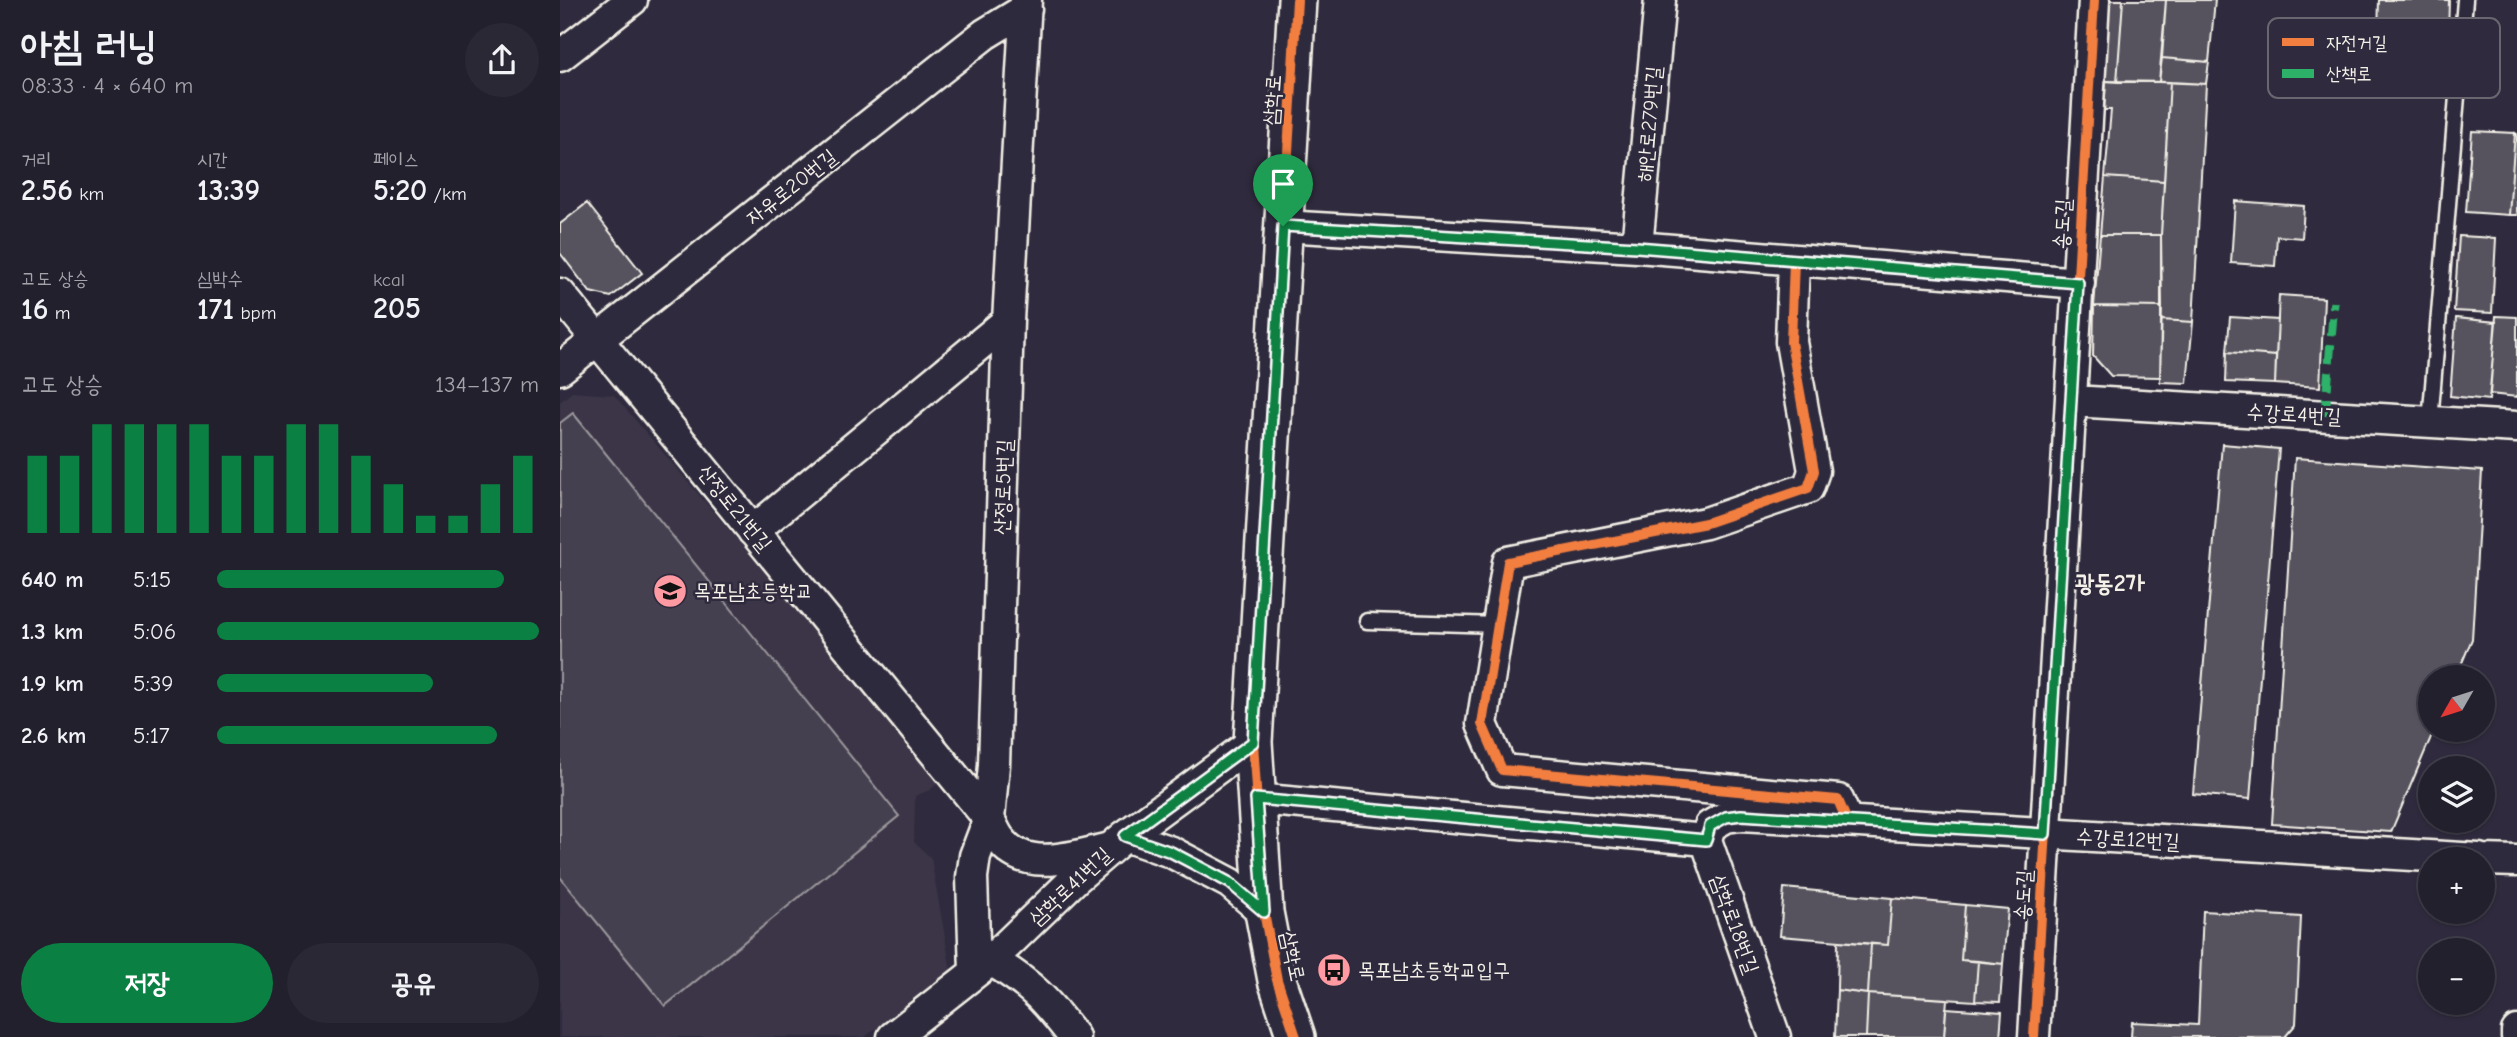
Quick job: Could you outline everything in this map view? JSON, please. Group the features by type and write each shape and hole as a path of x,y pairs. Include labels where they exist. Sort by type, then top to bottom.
{"street":[{"path":"560,56 632,0"},
{"name":"삼학로","path":"1296,1037 1277,980 1264,912 1253,742 1297,0"},
{"name":"해안로279번길","path":"1637,247 1660,0"},
{"name":"송도길","path":"2034,1037 2094,0"},
{"name":"산정로5번길","path":"983,966 972,877 975,856 989,819 995,752 1008,321 1026,4"},
{"name":"자유로20번길","path":"560,369 1026,4"},
{"path":"1283,226 1637,247 2078,283"},
{"path":"1794,260 1791,342 1814,471 1808,488 1706,523 1508,562 1482,724 1502,770 1838,800 1847,821"},
{"name":"산정로21번길","path":"560,294 989,819 999,839 1007,847 1023,858 1061,859 1117,842"},
{"path":"753,531 1008,321"},
{"name":"수강로4번길","path":"2072,401 2517,427"},
{"name":"삼학로41번길","path":"893,1037 983,966 1117,842 1253,742"},
{"path":"1256,799 1706,840"},
{"name":"수강로12번길","path":"1706,840 1710,826 1726,817 1741,815 2418,855"},
{"name":"삼학로18번길","path":"1706,840 1775,1037"},
{"path":"1117,842 1171,852 1230,883 1264,912"},
{"name":"수강로12번길","path":"2495,860 2517,862"},
{"path":"983,966 1021,978 1044,998 1074,1037"},
{"path":"2517,1031 2517,1037"}],"lane":[{"path":"2464,18 2465,0"},
{"path":"2430,422 2457,98"},
{"path":"1367,621 1498,625"}],"shaded area":[{"name":"목포남초등학교","path":"572,392 614,395 942,780 930,790 915,796 914,842 931,858 951,971 865,1037 560,1037 560,402"},
{"path":"573,413 899,816 665,1006 560,877 560,423"}],"building":[{"path":"2098,0 2123,0 2117,82 2092,80"},
{"path":"2123,0 2166,0 2159,82 2117,82"},
{"path":"2166,0 2215,0 2209,62 2162,58"},
{"path":"2379,0 2449,0 2448,18 2378,18"},
{"path":"2162,58 2209,62 2206,84 2159,82"},
{"path":"2106,81 2170,82 2164,181 2105,177 2111,110 2104,110"},
{"path":"2170,82 2206,84 2193,322 2161,320 2161,235"},
{"path":"2472,131 2515,133 2509,215 2466,212"},
{"path":"2515,133 2517,215 2509,215"},
{"path":"2105,177 2164,181 2161,235 2100,235"},
{"path":"2235,201 2304,206 2302,238 2277,236 2275,266 2231,263"},
{"path":"587,203 642,273 611,297 590,292 560,253 560,224"},
{"path":"2100,235 2161,235 2162,307 2094,306"},
{"path":"2459,236 2496,238 2492,313 2454,311"},
{"path":"2279,295 2324,298 2320,387 2275,384"},
{"path":"2094,306 2162,307 2160,377 2111,376 2093,356"},
{"path":"2496,316 2517,317 2517,397 2490,394"},
{"path":"2230,317 2278,320 2276,356 2227,352"},
{"path":"2456,318 2496,322 2489,400 2450,396"},
{"path":"2161,320 2193,322 2187,383 2160,382"},
{"path":"2227,352 2276,356 2275,384 2226,382"},
{"path":"2222,444 2279,449 2250,799 2193,794"},
{"path":"2295,458 2482,471 2472,639 2461,665 2418,665 2418,742 2429,742 2423,756 2418,756 2418,768 2391,832 2272,824"},
{"path":"1784,888 1892,898 1888,945 1780,936"},
{"path":"1892,898 1965,905 1961,960 1978,961 1975,1001 1868,994 1871,944 1888,945"},
{"path":"1965,905 2008,909 2003,964 1961,960"},
{"path":"2203,911 2301,917 2296,1024 2285,1037 2131,1037 2132,1022 2198,1025"},
{"path":"1838,941 1871,944 1868,994 1837,990"},
{"path":"1978,961 2003,964 2000,1002 1975,1001"},
{"path":"1837,990 1868,994 1866,1037 1835,1037"},
{"path":"1868,994 1947,999 1944,1037 1866,1037"},
{"path":"1946,1008 2002,1012 2000,1037 1944,1037"}],"marked path":[{"path":"2325,416 2334,302"}],"cycle path":[{"path":"1296,1037 1277,980 1264,912 1253,742 1297,0"},
{"path":"2034,1037 2094,0"},
{"path":"1794,260 1791,342 1814,471 1808,488 1706,523 1508,562 1482,724 1502,770 1838,800 1847,821"}],"place":[{"name":"목포남초등학교","path":"670,591"},
{"name":"목포남초등학교입구","path":"1334,970"}],"district":[{"name":"광동2가","path":"2110,583"}],"route":[{"path":"1283,226 1637,247 2078,283 2045,834 1741,815 1726,817 1710,826 1706,840 1256,799 1264,912 1230,883 1171,852 1125,836 1253,742 1283,226"}]}
